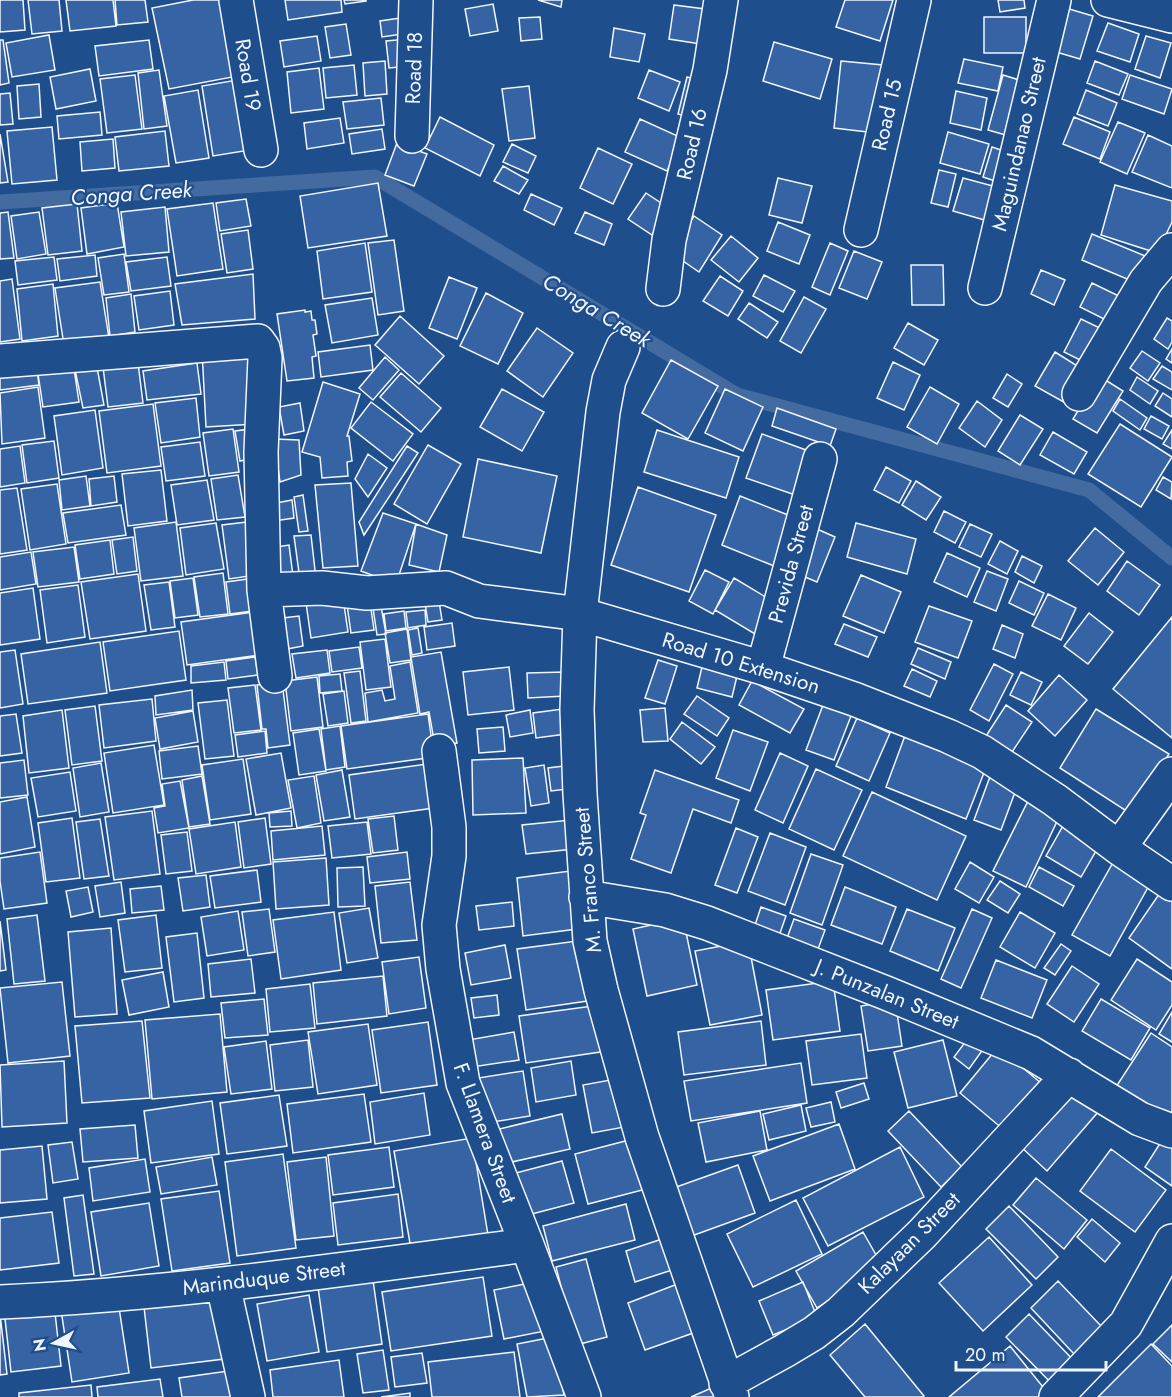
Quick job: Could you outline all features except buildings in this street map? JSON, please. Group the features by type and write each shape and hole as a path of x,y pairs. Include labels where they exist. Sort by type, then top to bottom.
{"street":[{"name":"Road 19","path":"236,0 261,150"},
{"name":"Road 18","path":"412,136 416,0"},
{"name":"Road 16","path":"663,289 669,240 710,70 722,0"},
{"name":"Road 15","path":"861,230 914,0"},
{"name":"Maguindanao Street","path":"985,288 1054,0"},
{"path":"1108,0 1172,16"},
{"path":"1079,394 1146,281 1172,250"},
{"path":"0,361 258,341 263,348 265,358 261,452 264,590 275,676"},
{"name":"M. Franco Street","path":"623,347 609,380 603,412 580,614 577,710 590,941 601,990 642,1137 729,1390"},
{"name":"Previda Street","path":"763,668 820,459"},
{"name":"Road 10 Extension","path":"264,590 322,588 367,593 446,588 479,601 580,614 763,668 854,699 973,748 1055,800 1119,849 1172,884"},
{"name":"F. Llamera Street","path":"439,751 449,827 449,856 439,925 442,969 463,1083 584,1397"},
{"path":"1119,849 1172,774"},
{"name":"J. Punzalan Street","path":"586,897 665,910 707,923 886,993 1031,1053 1140,1119 1172,1131"},
{"name":"Kalayaan Street","path":"729,1390 841,1312 922,1234 1070,1075"},
{"path":"1056,1397 1126,1324 1172,1241"},
{"name":"Marinduque Street","path":"0,1302 224,1285 527,1245"},
{"path":"224,1285 248,1397"}],"waterway":[{"name":"Conga Creek","path":"0,202 375,177 737,395 1089,490 1172,558"}]}
